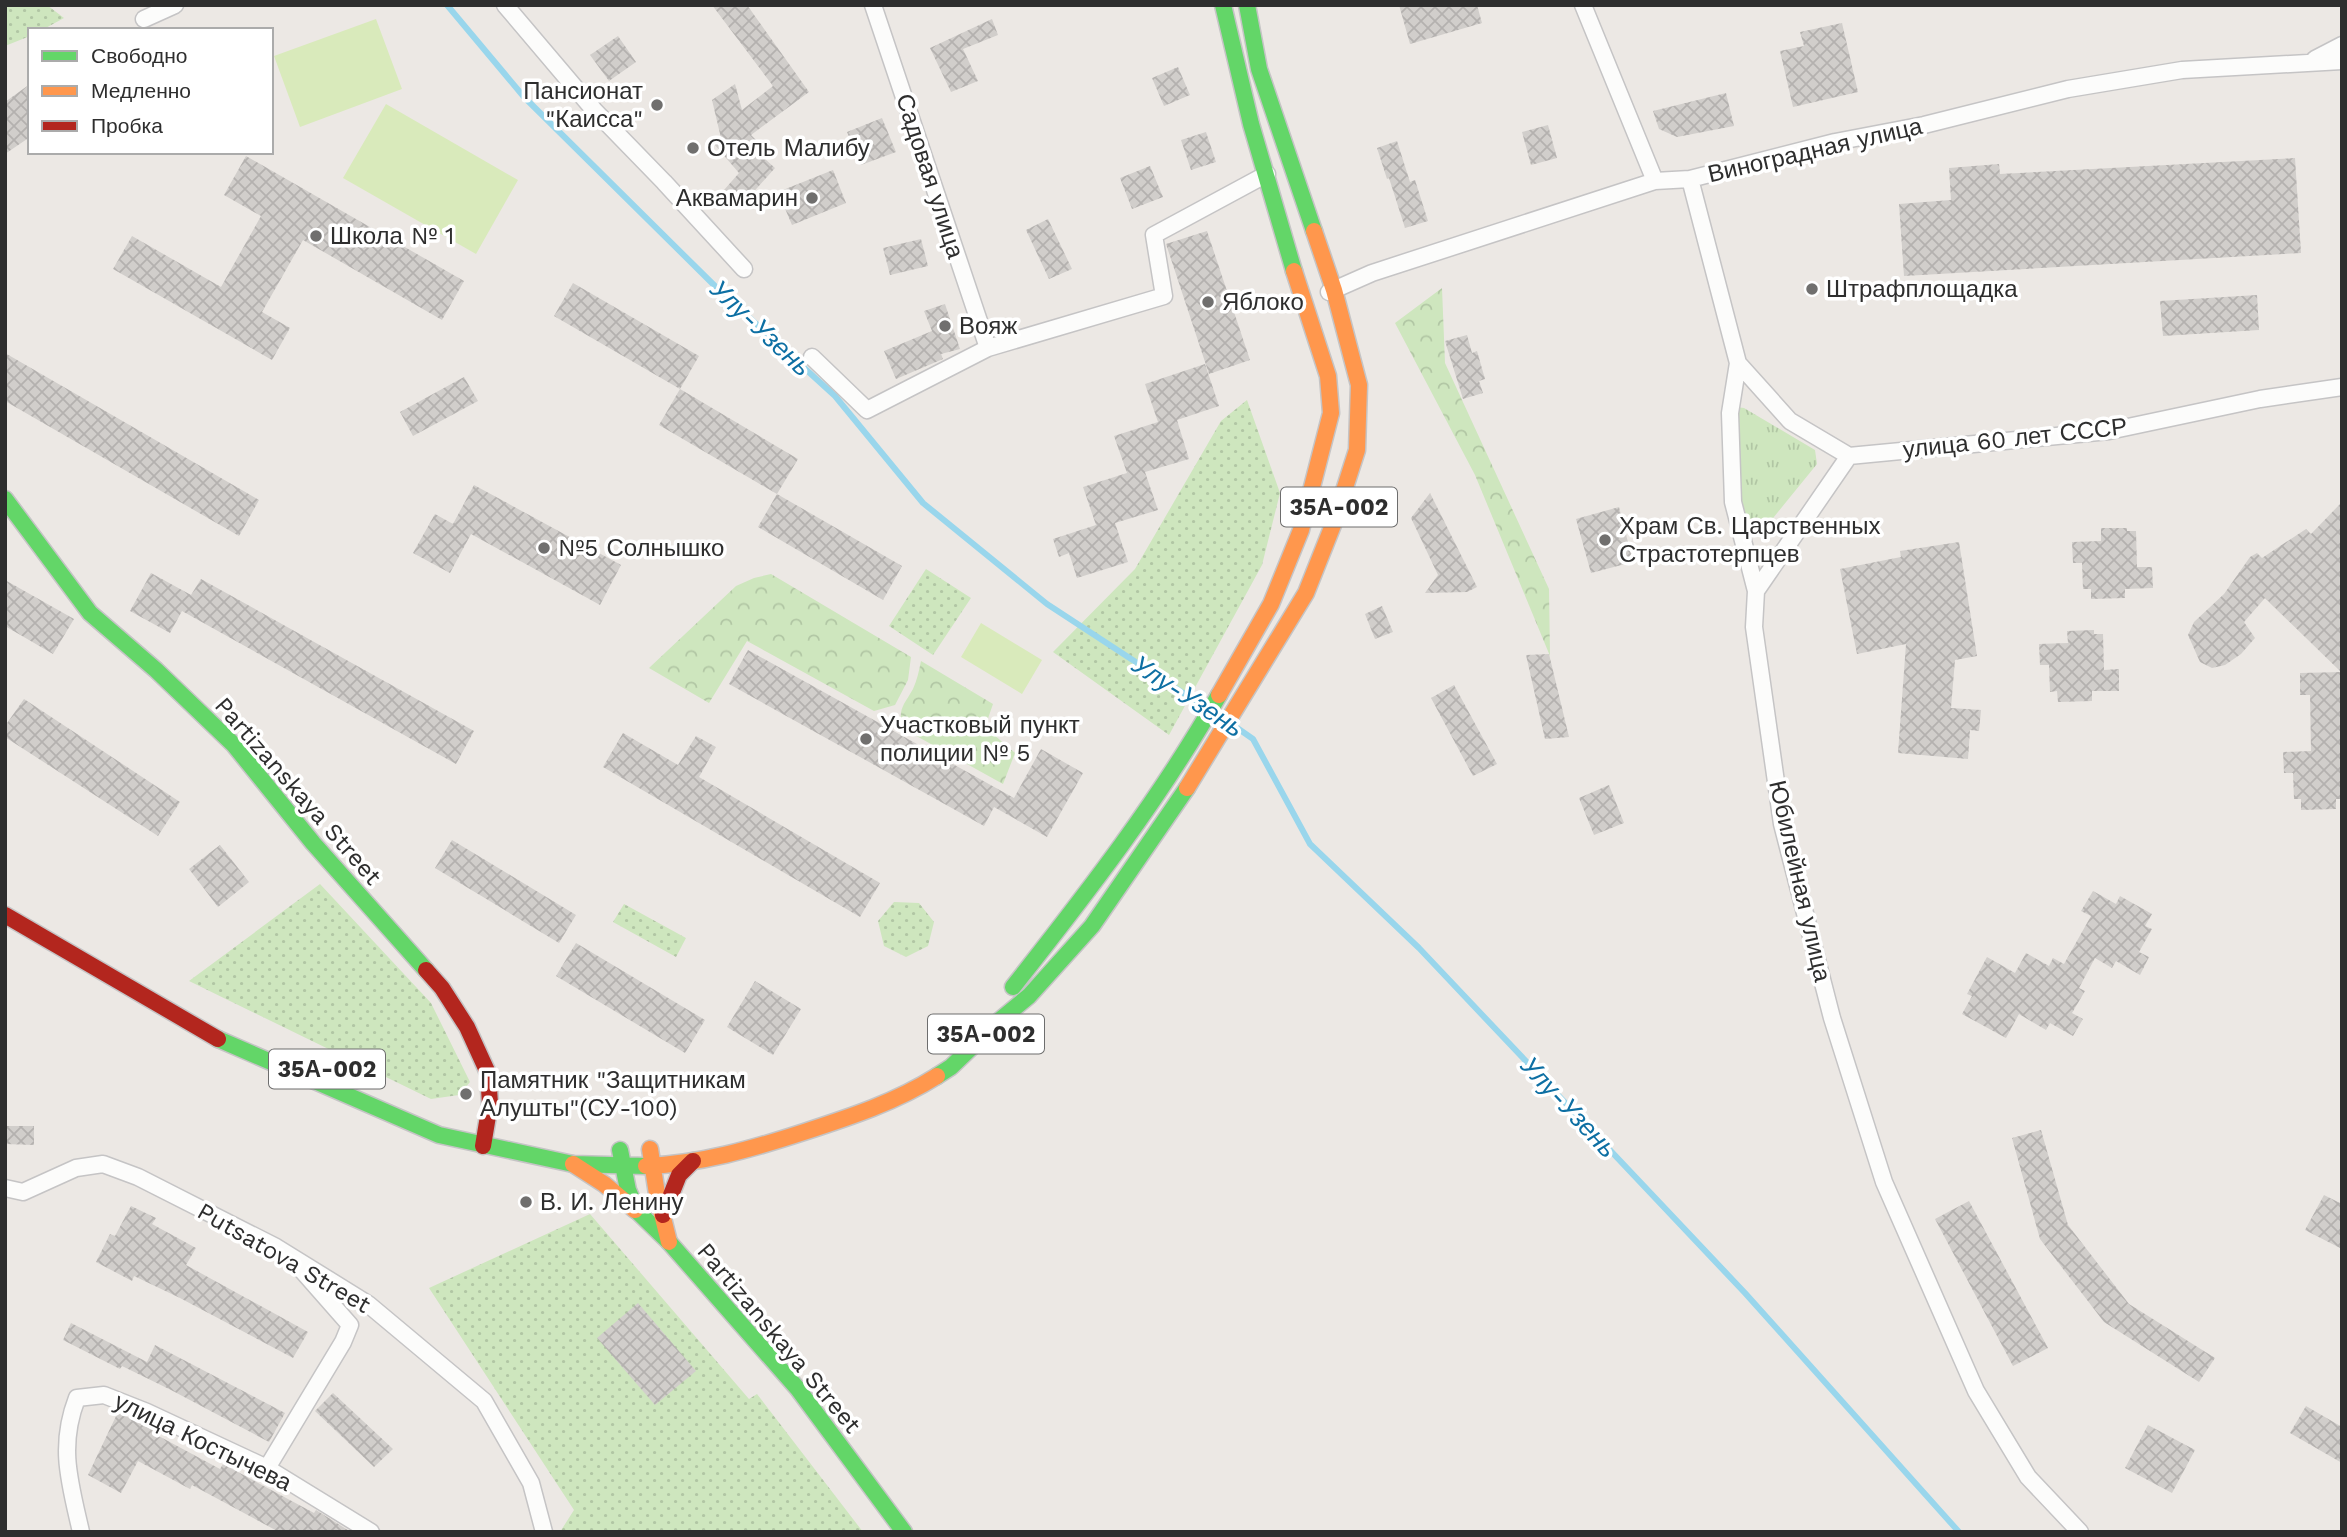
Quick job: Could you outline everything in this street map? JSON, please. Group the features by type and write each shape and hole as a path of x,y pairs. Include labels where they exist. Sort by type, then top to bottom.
{"main road":[{"path":"1223,5 1251,124 1304,304"},
{"name":"35А-002","path":"652,1166 751,1150 862,1113 913,1091 951,1067 1029,996 1092,926 1190,783 1306,593 1333,525 1357,450 1359,385 1334,290 1259,69 1247,5"},
{"name":"35А-002","path":"664,1148 719,1144 787,1127 878,1097 942,1066 1020,979 1112,861 1196,736 1271,604 1301,530 1331,413 1328,376 1304,304"},
{"name":"Partizanskaya Street","path":"5,499 90,613 156,670 234,745 313,843 442,988 467,1027 488,1073 491,1104 484,1146"},
{"path":"5,897 205,1013"},
{"path":"5,915 205,1033 439,1135 573,1164 652,1166"},
{"name":"35А-002","path":"326,1069 388,1095"},
{"path":"526,1137 564,1146"},
{"path":"598,1149 664,1148"},
{"name":"Partizanskaya Street","path":"664,1148 652,1166 669,1242"},
{"name":"Partizanskaya Street","path":"620,1150 628,1190 637,1211 669,1242 798,1389 904,1532"},
{"path":"663,1215 678,1175 693,1161"},
{"path":"573,1164 604,1184 637,1211"}],"street":[{"path":"144,19 175,5"},
{"path":"505,5 594,110 744,269"},
{"name":"Садовая улица","path":"873,5 988,348"},
{"path":"1583,5 1655,181"},
{"path":"2310,62 2342,45"},
{"name":"Виноградная улица","path":"1304,304 1372,273 1655,181 1690,179 1835,142 1924,125 2068,89 2182,69 2342,61"},
{"path":"812,357 867,410 988,348 1164,296 1154,235 1267,174"},
{"name":"Юбилейная улица","path":"1690,179 1738,363 1730,413 1733,502 1756,591 1754,627 1782,824 1832,1018 1884,1182 1976,1391 2028,1477 2080,1532"},
{"path":"1738,363 1790,421 1849,456 1756,591"},
{"name":"улица 60 лет СССР","path":"1849,456 2109,431 2260,399 2342,387"},
{"name":"Putsatova Street","path":"5,1188 23,1192 76,1168 103,1164 138,1177 289,1255 368,1304 484,1401 531,1483 544,1532"},
{"path":"267,1468 343,1342 350,1325 289,1255"},
{"name":"улица Костычева","path":"81,1532 66,1464 68,1422 77,1398 104,1395 148,1412 267,1468 371,1532"}],"green space":[{"path":"5,5 47,5 64,18 46,28 28,28 28,37 5,46"},
{"path":"376,19 402,89 300,127 274,56"},
{"path":"386,104 518,180 476,254 343,178"},
{"path":"1442,288 1445,363 1549,589 1550,656 1475,475 1395,323"},
{"path":"1247,400 1280,493 1262,565 1169,735 1053,652 1135,569 1221,421"},
{"path":"1736,407 1744,408 1815,450 1817,464 1769,523 1753,530 1746,519 1738,489"},
{"path":"926,569 971,598 933,655 889,626"},
{"path":"771,574 911,657 908,680 895,705 874,711 747,641 709,703 649,668 736,586"},
{"path":"981,623 1042,660 1022,694 961,657"},
{"path":"921,661 993,704 985,727 1015,753 1003,784 902,728 901,711 914,686"},
{"path":"320,884 431,1003 470,1082 459,1095 431,1099 189,981"},
{"path":"894,902 919,903 934,922 928,946 906,957 884,946 878,921"},
{"path":"624,904 686,938 676,957 613,922"},
{"path":"590,1214 749,1399 757,1394 863,1532 560,1532 574,1510 429,1288"}],"building":[{"path":"712,5 747,5 809,92 751,135 758,142 752,147 775,168 741,206 724,190 739,173 714,144 721,138 712,100 735,84 742,110 773,86"},
{"path":"1399,5 1477,5 1482,23 1410,44"},
{"path":"992,19 998,35 963,49 978,81 951,92 930,48"},
{"path":"1842,23 1858,92 1793,107 1780,51 1804,46 1800,32"},
{"path":"618,36 636,62 609,81 590,55"},
{"path":"1178,67 1190,95 1164,106 1152,78"},
{"path":"28,85 28,138 5,154 5,102"},
{"path":"1726,93 1734,126 1677,137 1659,129 1653,111"},
{"path":"882,118 896,152 861,165 847,132"},
{"path":"1548,125 1557,158 1531,165 1522,132"},
{"path":"1206,132 1216,162 1191,170 1181,140"},
{"path":"1397,141 1410,182 1415,180 1428,221 1405,228 1377,148"},
{"path":"246,156 464,281 442,320 303,240 262,312 290,328 272,360 113,269 132,236 221,287 261,216 224,195"},
{"path":"2295,158 2301,253 1904,276 1899,204 1951,200 1949,168 1999,164 2000,174"},
{"path":"1150,166 1163,197 1132,209 1120,178"},
{"path":"833,170 846,203 792,225 778,192"},
{"path":"1048,219 1072,269 1049,279 1026,230"},
{"name":"Яблоко","path":"1207,231 1250,360 1209,374 1166,244"},
{"path":"921,239 928,266 890,275 883,248"},
{"path":"573,283 699,356 680,389 554,316"},
{"path":"2257,295 2259,330 2163,336 2160,301"},
{"path":"945,304 960,349 941,354 943,359 896,379 884,351 932,331 924,311"},
{"path":"1467,335 1472,353 1477,351 1485,379 1479,381 1483,393 1463,399 1445,341"},
{"path":"5,353 259,500 239,536 5,401"},
{"path":"1205,364 1219,406 1177,420 1189,459 1145,472 1158,510 1115,523 1128,562 1077,578 1069,553 1059,557 1053,539 1096,525 1083,487 1127,473 1114,436 1158,422 1145,384"},
{"path":"464,377 478,401 413,436 400,412"},
{"path":"680,389 798,459 777,494 659,425"},
{"name":"№5 Солнышко","path":"474,485 621,565 600,605 471,534 450,573 413,553 435,514 453,524"},
{"path":"1430,493 1477,587 1467,592 1425,593 1438,575 1411,518"},
{"path":"777,494 902,566 883,600 758,527"},
{"path":"2342,502 2342,799 2336,799 2336,809 2301,810 2301,799 2294,799 2293,773 2284,773 2283,752 2311,751 2310,695 2300,695 2300,673 2341,672 2265,598 2244,622 2255,638 2241,654 2225,665 2212,668 2200,662 2188,635 2194,622 2224,594 2250,557 2257,553 2262,558 2306,529 2311,534"},
{"name":"Храм Св. Царственных Страстотерпцев","path":"1619,507 1633,562 1591,573 1576,519"},
{"path":"2101,528 2127,528 2127,531 2136,531 2137,567 2152,567 2153,588 2125,589 2125,598 2091,599 2091,589 2083,589 2082,563 2073,563 2072,542 2101,541"},
{"path":"1959,542 1977,656 1955,660 1951,708 1981,710 1979,731 1970,730 1968,759 1898,753 1906,644 1857,654 1840,569 1901,557 1900,551"},
{"path":"151,573 191,595 201,579 474,731 456,764 182,611 170,633 130,611"},
{"path":"5,580 74,619 53,654 5,626"},
{"path":"1382,606 1393,632 1375,639 1365,614"},
{"path":"2094,630 2094,634 2103,634 2104,670 2119,669 2119,691 2092,691 2092,701 2058,702 2057,691 2050,692 2049,665 2040,665 2039,644 2068,643 2067,631"},
{"path":"748,650 1014,798 1041,749 1083,773 1047,837 994,807 984,826 729,684"},
{"path":"1549,654 1569,737 1545,739 1526,655"},
{"path":"1454,685 1497,764 1473,776 1431,698"},
{"path":"24,699 180,802 158,836 5,737 5,726"},
{"path":"623,733 678,765 696,736 716,747 699,777 880,883 860,917 603,767"},
{"path":"1609,785 1624,823 1594,835 1579,798"},
{"path":"452,840 576,915 559,943 435,868"},
{"path":"220,845 249,882 218,907 189,869"},
{"path":"2093,891 2116,904 2120,896 2152,914 2145,926 2152,929 2139,952 2149,957 2140,975 2116,961 2112,968 2095,958 2079,988 2085,991 2072,1013 2083,1019 2073,1036 2050,1023 2046,1030 2019,1014 2006,1038 1962,1014 1972,996 1967,994 1987,957 2015,973 2026,953 2049,966 2053,958 2064,964 2091,916 2081,911"},
{"path":"576,943 705,1020 685,1053 556,976"},
{"path":"755,981 801,1009 773,1055 727,1027"},
{"path":"5,1126 34,1126 34,1145 5,1144"},
{"path":"2041,1130 2068,1225 2129,1304 2215,1358 2199,1382 2104,1322 2040,1239 2012,1138"},
{"path":"2324,1195 2342,1204 2342,1249 2305,1230"},
{"path":"1969,1201 2048,1348 2013,1366 1935,1219"},
{"path":"131,1206 156,1218 152,1224 196,1248 186,1265 308,1332 293,1358 180,1298 134,1276 132,1281 96,1262 110,1234 115,1236"},
{"path":"638,1303 696,1371 655,1405 597,1338"},
{"path":"71,1323 147,1362 155,1345 285,1413 269,1442 171,1390 122,1366 120,1369 63,1340"},
{"path":"333,1393 393,1449 374,1467 315,1411"},
{"path":"2306,1406 2342,1427 2342,1463 2290,1433"},
{"path":"118,1412 220,1469 223,1464 314,1513 316,1510 351,1532 279,1532 192,1485 190,1489 138,1461 121,1493 88,1475"},
{"path":"2148,1425 2195,1450 2172,1493 2125,1468"}],"waterway":[{"name":"Улу-Узень","path":"447,5 524,97 720,291 835,396 923,503 1047,604 1203,706"},
{"name":"Улу-Узень","path":"1233,725 1253,739 1310,844 1419,948 1745,1293 1959,1532"}],"traffic: fast":[{"path":"1223,5 1251,124 1294,271"},
{"path":"1247,5 1259,69 1314,231"},
{"path":"5,499 90,613 156,670 234,745 313,843 426,970"},
{"path":"1013,987 1095,881 1147,808 1219,695"},
{"path":"937,1076 951,1067 1029,996 1092,926 1187,788"},
{"path":"218,1039 439,1135 573,1164 646,1166"},
{"path":"620,1150 628,1190 637,1211 669,1242 798,1389 904,1532"}],"traffic: slow":[{"path":"1187,788 1306,593 1333,525 1357,450 1359,385 1334,290 1314,231"},
{"path":"1219,695 1271,604 1301,530 1331,413 1328,376 1294,271"},
{"path":"646,1166 706,1159 784,1138 872,1108 937,1076"},
{"path":"650,1149 657,1194 669,1242"},
{"path":"573,1164 604,1184 635,1210"}],"traffic: jam":[{"path":"5,915 218,1039"},
{"path":"426,970 442,988 467,1027 488,1073 490,1104 483,1146"},
{"path":"663,1215 679,1175 693,1161"}],"place":[{"name":"Пансионат \"Каисса\"","path":"657,105"},
{"name":"Отель Малибу","path":"693,148"},
{"name":"Аквамарин","path":"812,198"},
{"name":"Школа № 1","path":"316,236"},
{"name":"Штрафплощадка","path":"1812,289"},
{"name":"Яблоко","path":"1208,302"},
{"name":"Вояж","path":"945,326"},
{"name":"Храм Св. Царственных Страстотерпцев","path":"1605,540"},
{"name":"№5 Солнышко","path":"544,548"},
{"name":"Участковый пункт полиции № 5","path":"866,739"},
{"name":"Памятник \"Защитникам Алушты\"(СУ-100)","path":"466,1094"},
{"name":"В. И. Ленину","path":"526,1202"}]}
